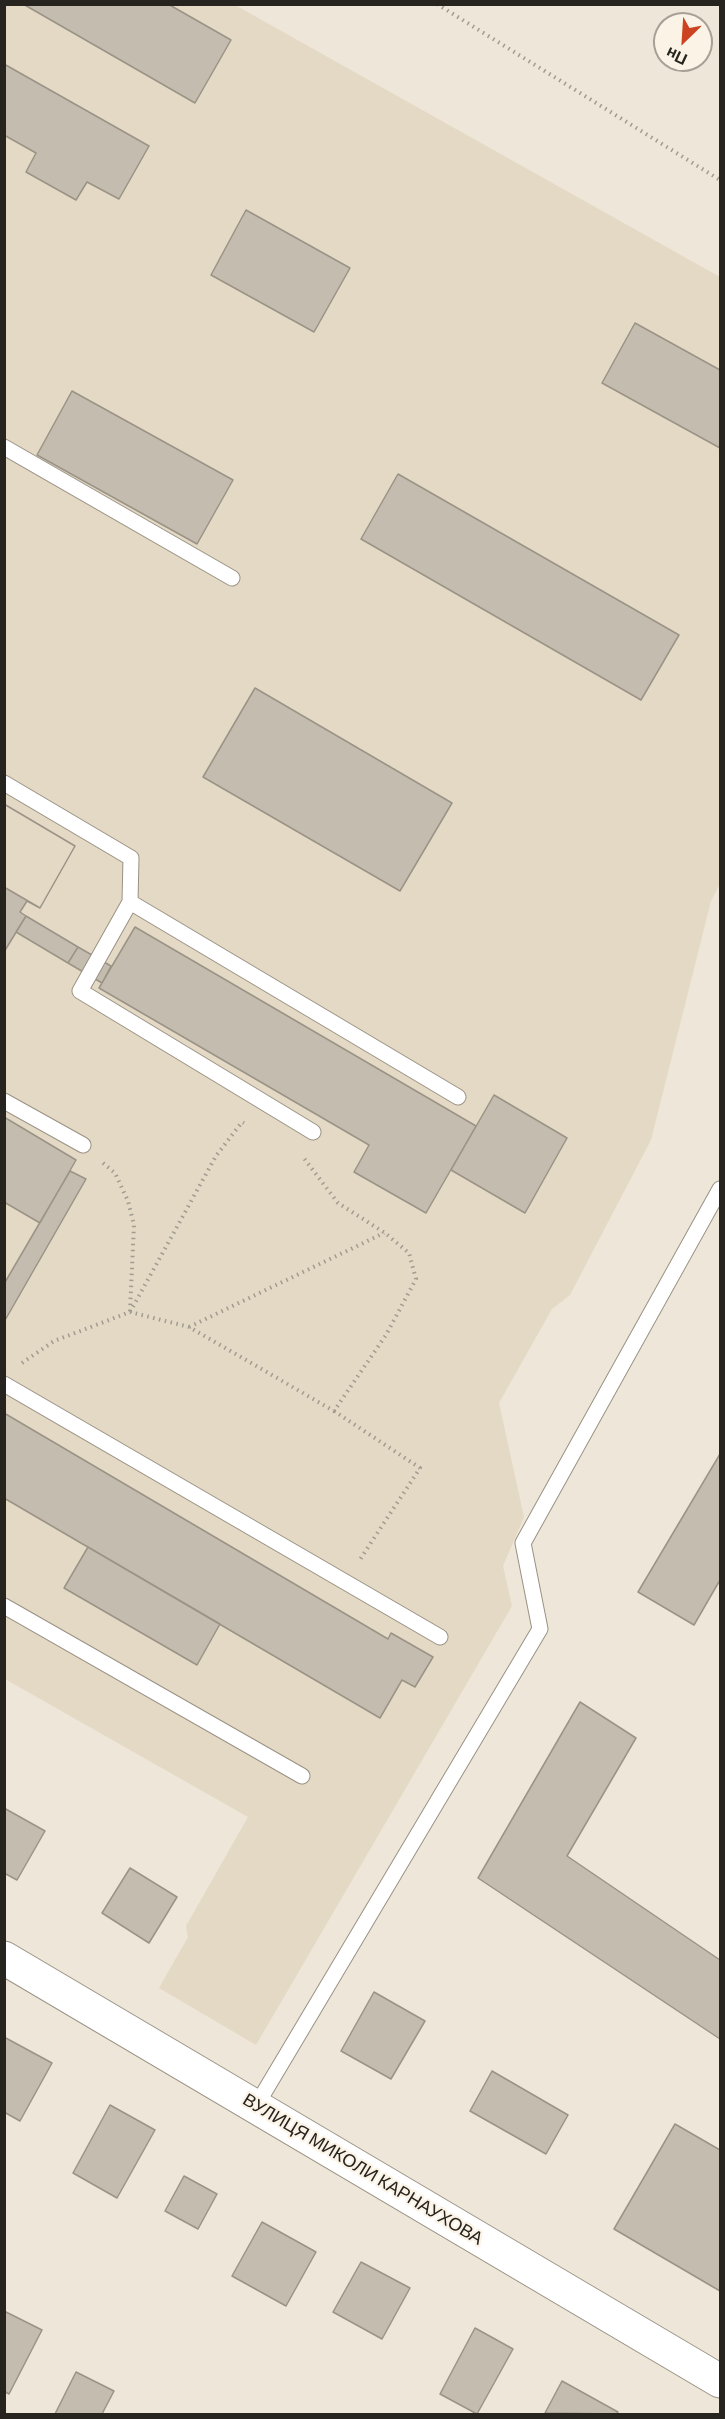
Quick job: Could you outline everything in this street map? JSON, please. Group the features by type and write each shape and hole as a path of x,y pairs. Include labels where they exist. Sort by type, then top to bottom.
{"main road":[{"name":"ВУЛИЦЯ МИКОЛИ КАРНАУХОВА","path":"4,1958 720,2381"}],"lane":[{"path":"4,447 232,578"},
{"path":"4,783 131,858 130,902 80,992 313,1131"},
{"path":"130,902 458,1097"},
{"path":"4,1101 83,1145"},
{"path":"256,2106 540,1629 523,1543 720,1189"},
{"path":"4,1384 441,1637"},
{"path":"4,1606 302,1776"}],"path":[{"path":"437,4 720,180"},
{"path":"130,1312 216,1156 243,1122 252,1128"},
{"path":"83,1145 115,1173 128,1201 134,1225 130,1312"},
{"path":"302,1155 338,1203 385,1233 409,1253 416,1279 386,1335 334,1411"},
{"path":"189,1327 385,1233"},
{"path":"19,1366 54,1341 130,1312 189,1327 334,1411 420,1468 346,1582"}],"shaded area":[{"path":"5,5 235,5 720,277 720,884 711,901 651,1140 570,1295 552,1309 499,1403 524,1517 503,1566 512,1606 256,2045 159,1988 188,1937 186,1926 248,1817 5,1679"}],"building":[{"path":"23,4 168,4 231,40 195,103"},
{"path":"4,64 149,146 119,199 87,182 76,200 26,172 36,153 4,135"},
{"path":"246,210 350,268 314,332 211,275"},
{"path":"635,323 720,370 720,448 602,383"},
{"path":"72,391 233,480 197,544 37,455"},
{"path":"398,474 679,635 641,700 361,539"},
{"path":"255,688 452,803 400,891 203,777"},
{"path":"4,804 75,846 40,908 27,901 20,912 26,916 4,952"},
{"path":"4,804 75,846 40,908 4,887"},
{"path":"26,916 78,947 68,963 16,932"},
{"path":"135,927 476,1126 426,1213 354,1172 369,1145 99,988"},
{"path":"78,947 111,966 102,983 68,963"},
{"path":"494,1095 567,1138 525,1213 451,1170"},
{"path":"4,1117 76,1160 40,1223 4,1202"},
{"path":"70,1171 86,1179 4,1322 4,1284"},
{"path":"4,1413 388,1639 391,1633 433,1657 415,1687 402,1680 380,1718 4,1498"},
{"path":"720,1454 720,1580 694,1625 638,1592"},
{"path":"88,1547 220,1624 197,1665 64,1588"},
{"path":"580,1702 636,1738 567,1856 720,1960 720,2039 478,1878"},
{"path":"4,1808 45,1831 17,1880 4,1873"},
{"path":"130,1868 177,1897 149,1943 102,1913"},
{"path":"374,1992 425,2021 391,2079 341,2051"},
{"path":"4,2037 52,2063 20,2121 4,2112"},
{"path":"492,2071 568,2115 546,2154 470,2111"},
{"path":"110,2105 155,2130 117,2198 73,2173"},
{"path":"675,2124 720,2150 720,2291 614,2229"},
{"path":"184,2176 217,2194 198,2229 165,2211"},
{"path":"262,2222 316,2252 286,2306 232,2276"},
{"path":"361,2262 410,2288 382,2339 333,2312"},
{"path":"4,2311 42,2330 9,2394 4,2391"},
{"path":"475,2328 513,2349 477,2414 440,2394"},
{"path":"76,2372 114,2391 102,2414 55,2414"},
{"path":"562,2381 618,2412 616,2414 545,2413"}]}
